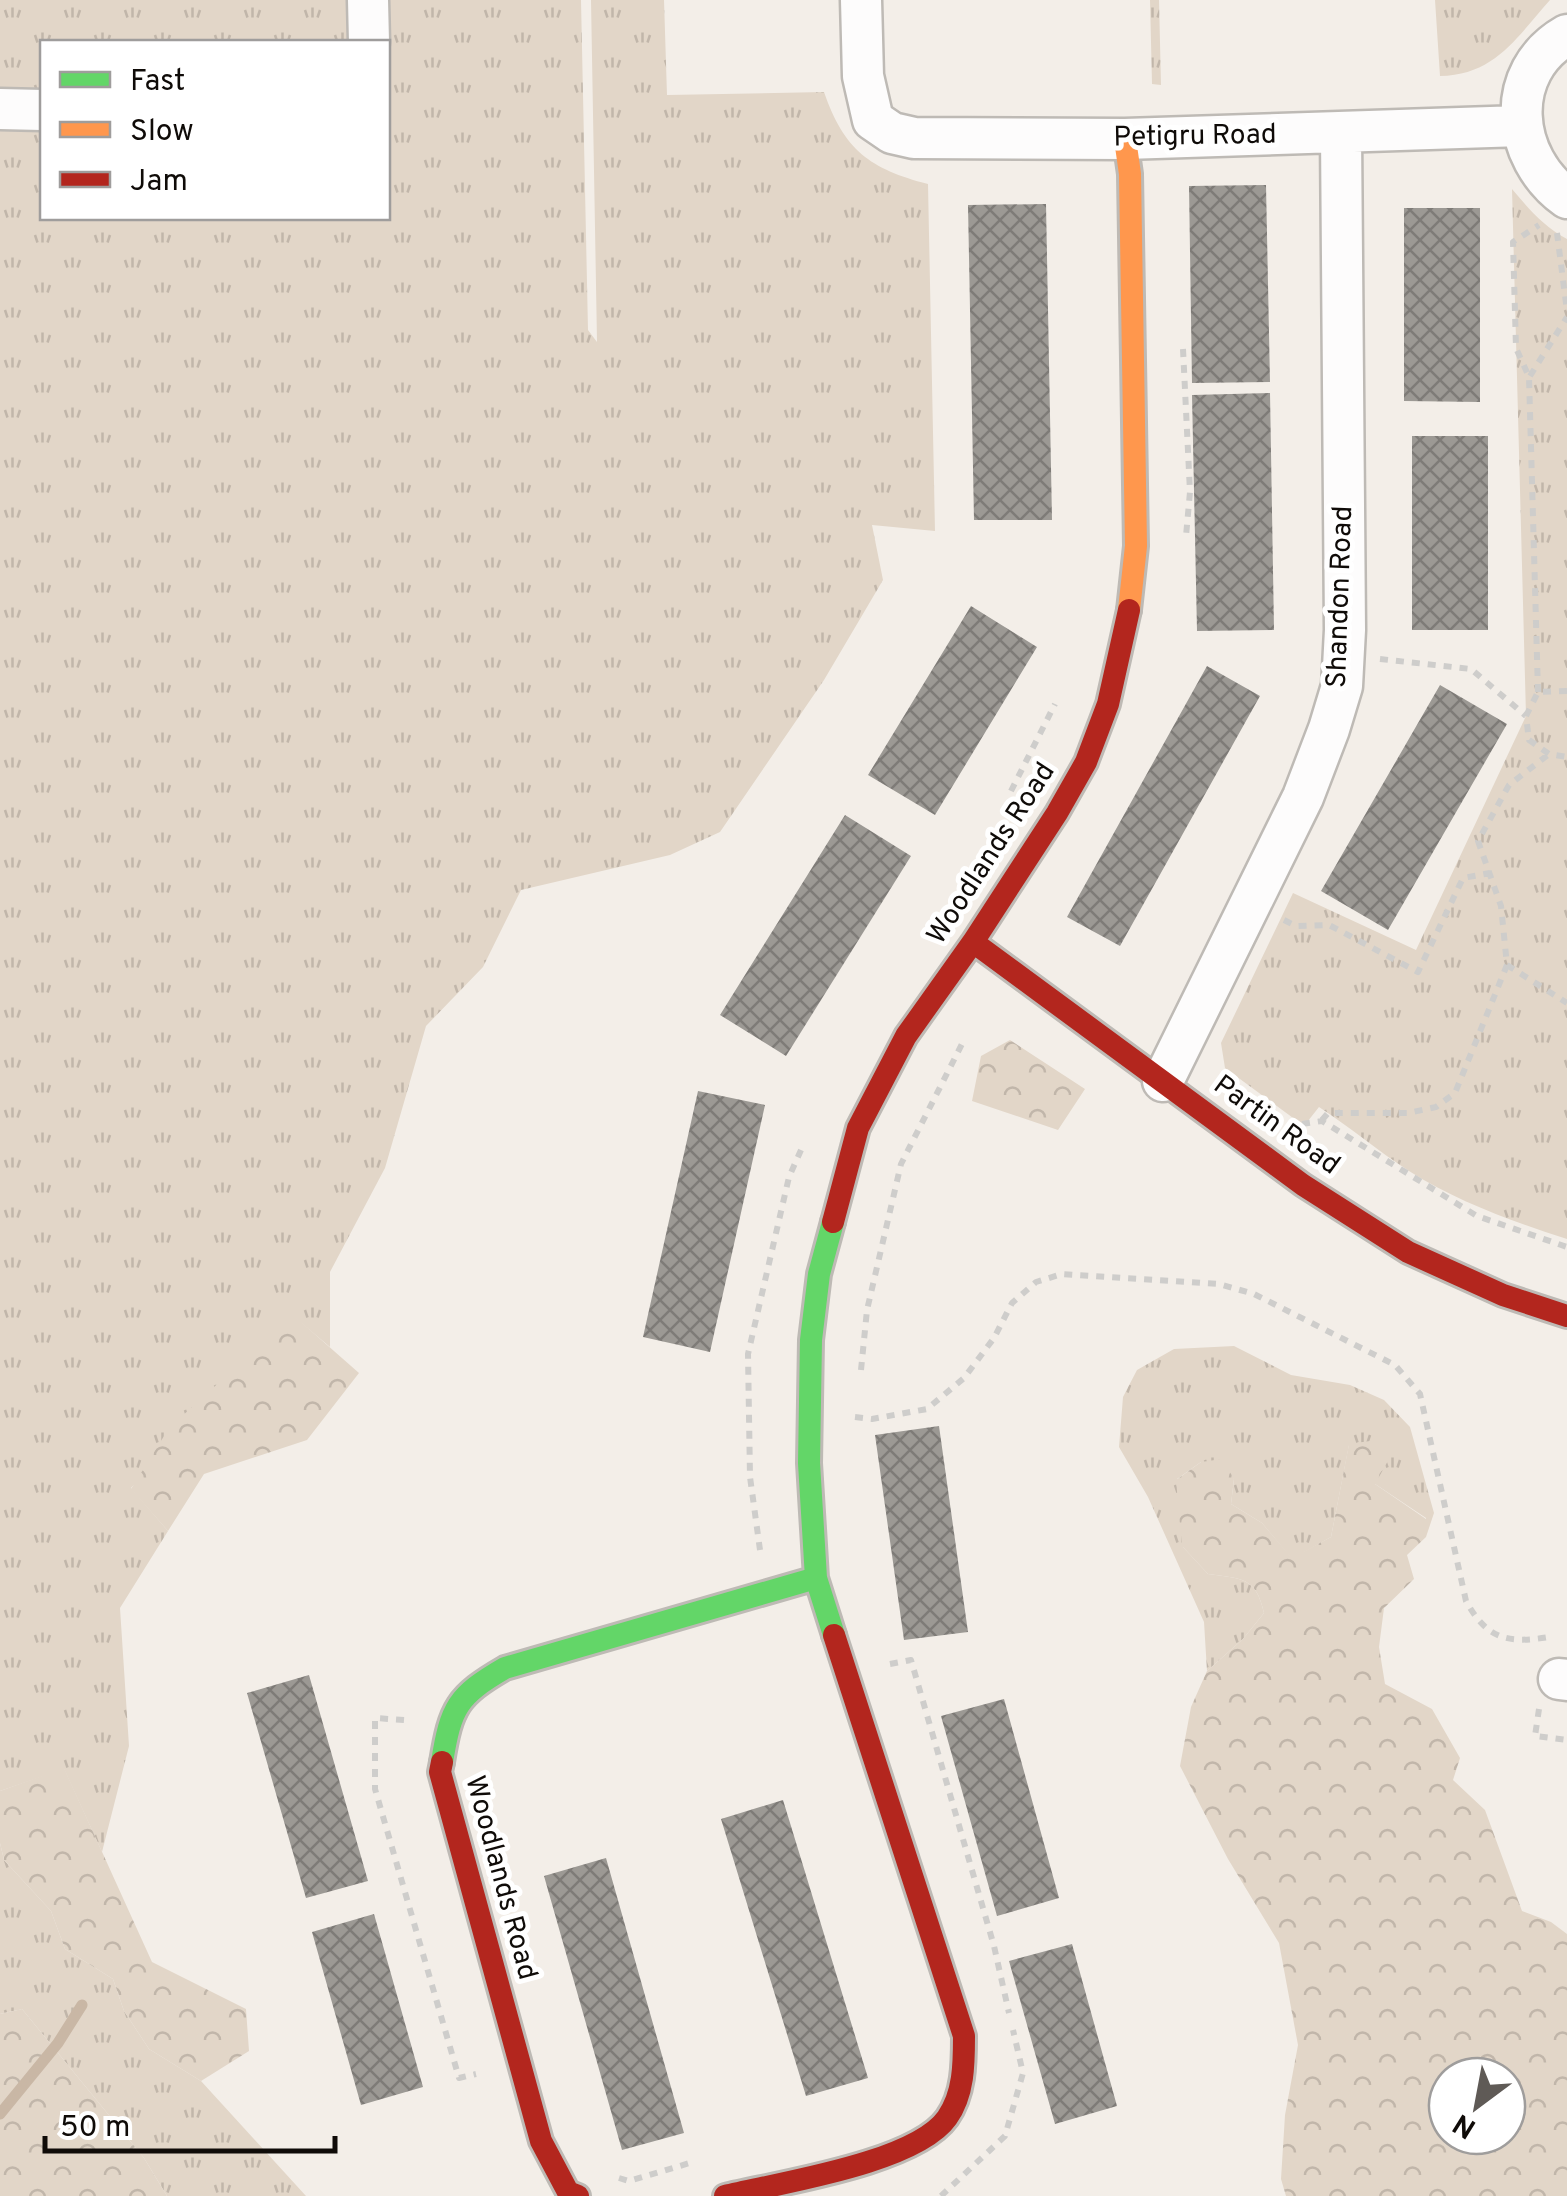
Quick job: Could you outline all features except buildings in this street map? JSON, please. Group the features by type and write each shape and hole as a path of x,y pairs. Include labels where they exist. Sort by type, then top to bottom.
{"street":[{"path":"368,0 369,40"},
{"name":"Petigru Road","path":"860,0 863,76 873,120 892,132 914,138 1125,139 1521,126"},
{"path":"1554,212 1550,186 1530,158 1521,126 1523,94 1535,66 1567,35"},
{"path":"0,108 40,110"},
{"name":"Shandon Road","path":"1163,1081 1303,797 1342,686 1340,134"},
{"name":"Woodlands Road","path":"725,2196 901,2152 944,2123 964,2080 964,2036 816,1578 809,1411 811,1340 819,1274 858,1128 906,1036 1057,814 1086,762 1108,704 1127,628 1136,546 1130,174 1125,139"},
{"name":"Partin Road","path":"973,942 1303,1184 1408,1252 1503,1295 1567,1316"},
{"name":"Woodlands Road","path":"578,2196 568,2192 542,2141 480,1920 440,1772 448,1726 468,1690 505,1668 816,1578"}],"path":[{"path":"1529,377 1567,314 1554,212 1514,242 1516,348 1529,377 1538,692 1526,716 1530,740 1549,754 1567,758"},
{"path":"1344,654 1471,669 1526,716"},
{"path":"1538,692 1567,690"},
{"path":"1008,798 1057,699"},
{"path":"1289,1116 1304,1126 1322,1120 1328,1112 1408,1114 1436,1107 1454,1093 1507,964 1501,906 1478,840 1508,784 1549,754"},
{"path":"1250,904 1296,926 1329,925 1418,972 1463,878 1490,873"},
{"path":"1507,964 1567,1004"},
{"path":"859,1381 867,1310 901,1164 966,1038"},
{"path":"1322,1120 1477,1216 1567,1247"},
{"path":"760,1552 750,1477 748,1354 789,1177 804,1144"},
{"path":"809,1411 872,1419 927,1409 964,1378 994,1338 1012,1303 1036,1282 1062,1274 1219,1284 1254,1294 1395,1365 1420,1394 1466,1601 1480,1625 1498,1636 1525,1641 1549,1637"},
{"path":"856,1417 857,1399"},
{"path":"412,1720 375,1718 375,1789 460,2078 486,2071"},
{"path":"614,2177 630,2181 705,2158"}],"green space":[{"path":"0,0 581,0 588,330 597,342 591,0 664,0 667,95 824,92 841,129 862,154 890,171 928,184 935,531 872,525 883,580 824,680 720,832 670,855 521,890 483,967 426,1026 385,1168 330,1272 330,1347 293,1316 131,1488 168,1531 120,1608 129,1746 102,1852 64,1769 0,1791"},
{"path":"1150,0 1159,0 1161,85 1152,84"},
{"path":"1435,0 1550,0 1490,62 1459,74 1440,76"},
{"path":"1512,189 1544,223 1567,239 1567,1239 1486,1210 1428,1182 1319,1107 1304,1126 1225,1068 1221,1043 1293,893 1416,950 1526,716"},
{"path":"1010,1040 1085,1089 1058,1130 972,1101 981,1056"},
{"path":"293,1315 359,1373 307,1440 204,1474 168,1531 131,1489 169,1428"},
{"path":"1234,1346 1291,1375 1350,1385 1384,1400 1410,1427 1434,1513 1426,1537 1426,1518 1375,1484 1349,1445 1331,1537 1292,1559 1262,1523 1231,1504 1234,1479 1201,1462 1177,1479 1183,1547 1208,1574 1238,1579 1251,1586 1264,1613 1243,1639 1207,1671 1204,1622 1148,1497 1119,1447 1123,1397 1137,1370 1174,1349"},
{"path":"1377,1440 1389,1459 1375,1484 1426,1519 1426,1537 1407,1555 1414,1579 1384,1608 1379,1647 1385,1684 1432,1709 1460,1758 1453,1780 1485,1810 1522,1911 1551,1922 1567,1934 1567,2196 1286,2196 1281,2179 1285,2115 1298,2045 1279,1943 1228,1859 1180,1766 1191,1707 1207,1671 1243,1639 1264,1613 1251,1586 1238,1579 1208,1574 1182,1546 1176,1480 1201,1462 1222,1459 1234,1479 1231,1504 1262,1523 1292,1558 1331,1537 1349,1444"},
{"path":"64,1768 152,1962 246,2009 249,2051 201,2081 149,2049 124,2011 113,1979 65,1949 51,1911 4,1860 0,1843 0,1791"},
{"path":"0,1843 4,1860 51,1911 65,1949 113,1979 124,2011 149,2049 201,2081 306,2196 167,2196 144,2158 22,2009 0,2014"},
{"path":"22,2009 144,2158 167,2196 0,2196 0,2014"}],"waterway":[{"path":"0,2114 58,2043 82,2005"}],"traffic: fast":[{"path":"833,1222 819,1274 811,1340 809,1463 816,1578 834,1635"},
{"path":"442,1762 449,1728 459,1705 476,1687 505,1668 816,1578"}],"traffic: slow":[{"path":"1125,139 1130,174 1136,546 1129,610"}],"traffic: jam":[{"path":"833,1222 858,1128 906,1036 973,942 1086,762 1108,704 1129,610"},
{"path":"973,942 1303,1185 1408,1252 1503,1295 1567,1316"},
{"path":"725,2196 844,2169 906,2147 930,2134 947,2118 962,2078 964,2036 834,1635"},
{"path":"442,1762 440,1772 541,2141 568,2192 578,2196"}]}
